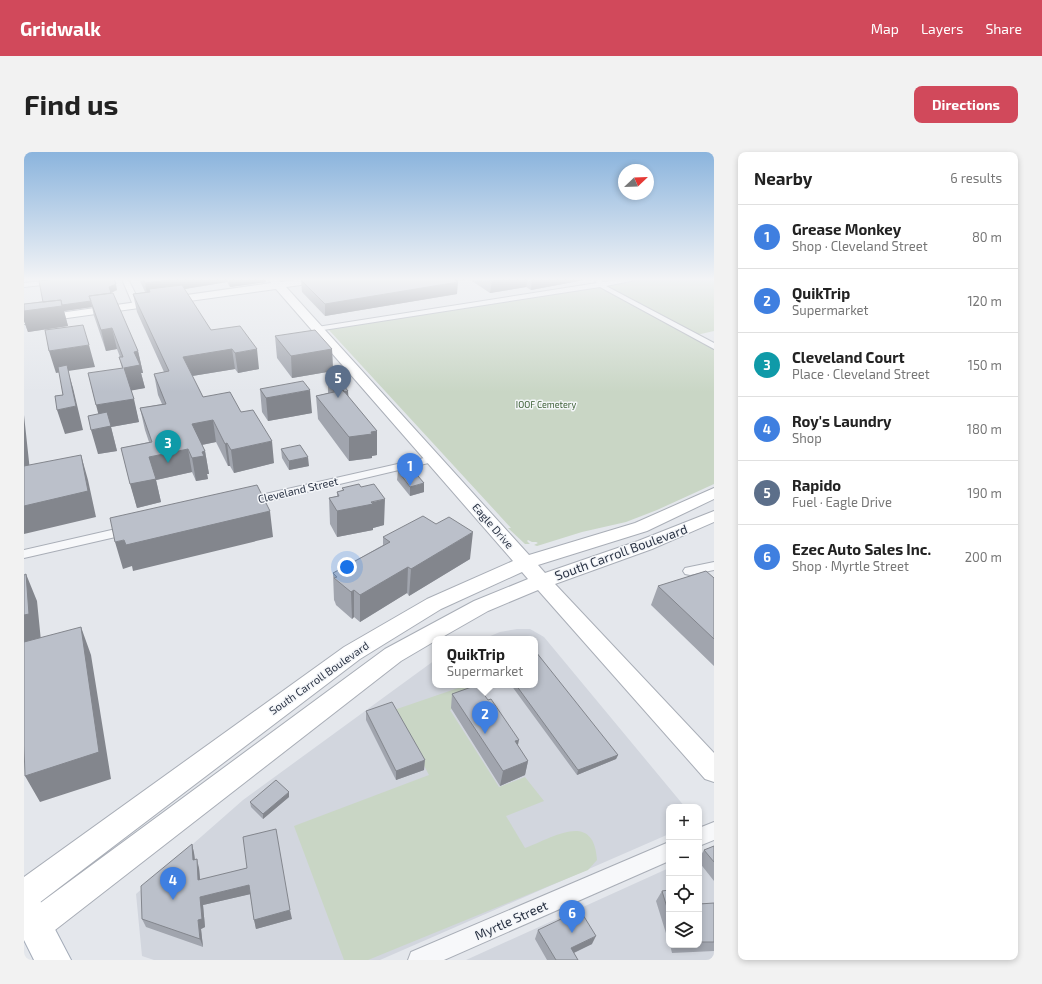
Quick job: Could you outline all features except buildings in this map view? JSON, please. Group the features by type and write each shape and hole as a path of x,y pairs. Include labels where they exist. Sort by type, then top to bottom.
{"main road":[{"path":"28,922 53,960"}],"street":[{"path":"24,321 54,317"},
{"name":"Eagle Drive","path":"306,317 525,563 714,772"},
{"path":"317,329 397,317"},
{"path":"658,317 714,346"},
{"name":"Cleveland Street","path":"234,505 433,459"},
{"name":"South Carroll Boulevard","path":"24,895 352,653 434,604 525,563 641,527 714,493"},
{"name":"South Carroll Boulevard","path":"28,922 393,655 481,606 542,581 645,545 714,516"},
{"path":"24,554 138,528"},
{"path":"690,572 714,566"},
{"path":"352,653 372,670"},
{"path":"702,836 714,831"},
{"name":"Myrtle Street","path":"419,960 666,851"}],"shaded area":[{"path":"517,629 530,629 544,637 683,804 666,804 666,835 380,960 154,960 142,956 136,894 243,800 432,662 432,688 538,688 538,636 490,636 500,632"},
{"path":"714,847 714,960 466,960 666,869 666,948 702,948 702,853"}],"green space":[{"name":"IOOF Cemetery","path":"407,317 714,317 714,331 692,336 714,349 714,484 657,510 626,522 582,532 537,546 534,545 538,543 528,540 527,541 530,544 525,544 508,528 511,528 328,329"},
{"path":"458,688 466,688 477,699 450,710 499,787 525,777 544,801 506,816 525,848 558,834 580,831 588,835 594,844 597,860 588,870 368,960 344,960 294,826 429,775 394,710"}],"place":[{"name":"Rapido","path":"338,398"},
{"name":"Cleveland Court","path":"168,463"},
{"name":"Grease Monkey","path":"410,486"},
{"name":"QuikTrip","path":"485,734"},
{"name":"Roy's Laundry","path":"173,900"},
{"name":"Ezec Auto Sales Inc.","path":"572,933"}]}
